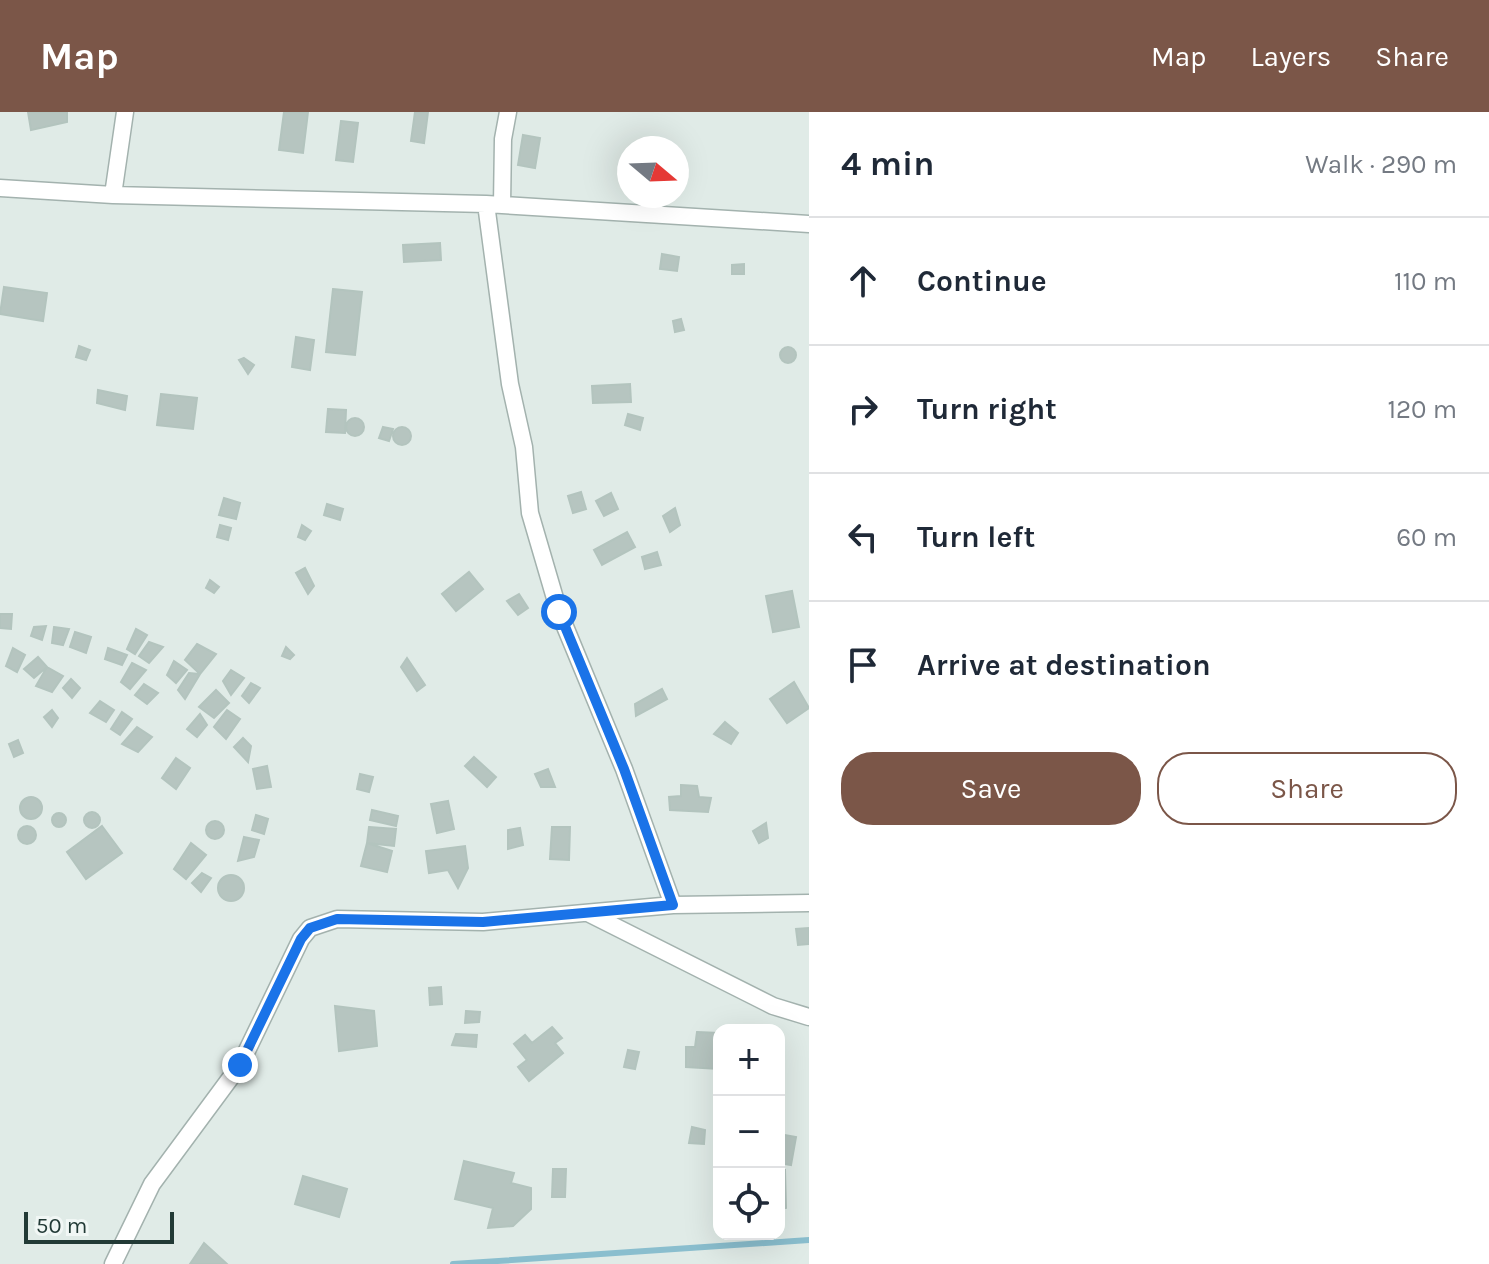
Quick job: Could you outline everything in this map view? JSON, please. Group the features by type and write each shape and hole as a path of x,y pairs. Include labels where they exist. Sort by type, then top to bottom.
{"street":[{"path":"113,195 125,112"},
{"path":"508,112 494,204 510,384 524,447 530,513 559,612 624,769 673,905"},
{"path":"0,188 113,195 494,204 809,224"},
{"path":"113,1264 152,1184 240,1065 301,939 310,928 337,919 483,922 673,905 809,903"},
{"path":"589,914 773,1006 809,1017"}],"building":[{"path":"28,112 67,112 67,122 31,130"},
{"path":"284,112 308,112 303,153 279,150"},
{"path":"415,112 428,112 424,143 411,141"},
{"path":"341,121 358,123 353,162 336,160"},
{"path":"523,135 540,138 535,168 518,165"},
{"path":"440,243 441,260 404,262 403,245"},
{"path":"662,254 679,257 677,271 660,269"},
{"path":"744,264 744,274 732,274 732,265"},
{"path":"4,287 47,293 43,321 0,314"},
{"path":"333,289 362,292 355,355 326,352"},
{"path":"681,319 684,330 675,332 673,321"},
{"path":"296,337 314,340 310,370 292,367"},
{"path":"79,346 90,350 86,360 76,357"},
{"path":"785,347 791,347 796,355 794,361 785,363 780,358 780,352"},
{"path":"244,358 254,365 248,374 239,360"},
{"path":"630,384 631,402 593,403 592,386"},
{"path":"98,390 127,396 125,410 97,403"},
{"path":"161,394 197,398 193,429 157,425"},
{"path":"328,409 346,410 345,433 326,432"},
{"path":"628,414 643,418 640,430 625,425"},
{"path":"355,418 364,427 355,436 346,427"},
{"path":"383,427 393,429 389,441 379,438"},
{"path":"398,427 406,427 411,436 409,443 398,445 393,440 393,432"},
{"path":"581,492 586,509 573,513 568,496"},
{"path":"611,493 618,509 604,516 596,501"},
{"path":"224,498 240,503 236,519 219,515"},
{"path":"327,504 343,509 340,520 324,515"},
{"path":"675,508 680,525 670,532 663,516"},
{"path":"220,525 231,528 228,540 217,537"},
{"path":"302,525 311,531 305,540 298,537"},
{"path":"627,532 635,547 602,565 594,550"},
{"path":"657,552 661,565 645,569 642,557"},
{"path":"305,568 314,586 308,594 296,573"},
{"path":"469,572 483,589 456,611 442,594"},
{"path":"210,580 219,587 214,593 206,588"},
{"path":"792,591 799,627 773,632 766,596"},
{"path":"519,594 528,608 518,615 507,601"},
{"path":"0,614 12,614 11,629 0,628"},
{"path":"46,626 42,640 31,636 34,627"},
{"path":"54,627 69,629 63,645 52,643"},
{"path":"136,629 147,635 135,654 127,649"},
{"path":"75,632 91,637 86,653 70,647"},
{"path":"149,642 163,647 149,663 139,656"},
{"path":"197,644 216,654 200,674 185,660"},
{"path":"286,647 294,655 290,659 282,656"},
{"path":"13,648 25,655 17,672 6,666"},
{"path":"108,648 127,655 122,665 105,659"},
{"path":"38,657 47,667 34,678 24,669"},
{"path":"407,658 425,685 417,691 401,667"},
{"path":"174,661 187,670 176,683 167,675"},
{"path":"132,663 146,670 130,689 121,682"},
{"path":"47,667 63,676 52,692 36,686"},
{"path":"231,670 244,678 231,695 223,681"},
{"path":"189,673 200,674 185,699 178,690"},
{"path":"71,679 80,688 72,698 63,688"},
{"path":"794,682 809,708 787,723 770,699"},
{"path":"251,683 260,688 249,703 242,696"},
{"path":"144,684 158,693 147,704 135,695"},
{"path":"662,689 667,699 636,716 635,704"},
{"path":"216,690 229,703 214,718 199,707"},
{"path":"100,701 114,710 106,722 90,713"},
{"path":"52,710 58,718 52,727 44,717"},
{"path":"227,710 240,719 226,739 214,727"},
{"path":"122,712 132,719 120,735 111,729"},
{"path":"200,714 207,725 197,737 187,729"},
{"path":"725,722 738,733 731,744 714,734"},
{"path":"137,727 152,737 138,752 122,744"},
{"path":"243,738 251,746 248,762 234,747"},
{"path":"18,740 23,753 14,757 9,744"},
{"path":"474,757 496,777 487,787 465,766"},
{"path":"176,758 190,768 176,789 162,778"},
{"path":"267,766 271,787 257,789 253,769"},
{"path":"548,769 555,787 541,787 535,774"},
{"path":"360,774 373,777 369,792 357,789"},
{"path":"681,785 697,786 699,797 711,798 708,812 670,810 669,797 681,796"},
{"path":"31,797 39,800 42,808 39,816 31,819 23,816 20,808 23,800"},
{"path":"448,801 454,829 437,833 431,804"},
{"path":"372,810 398,816 396,826 370,820"},
{"path":"89,812 95,812 100,820 98,826 89,828 84,823 84,817"},
{"path":"59,813 66,820 59,827 52,820"},
{"path":"256,815 268,819 264,834 252,830"},
{"path":"211,821 219,821 224,830 222,837 211,839 206,834 206,826"},
{"path":"766,823 768,838 759,843 753,831"},
{"path":"27,826 36,835 27,844 18,835"},
{"path":"102,826 122,853 86,879 67,852"},
{"path":"369,827 396,829 394,846 367,843"},
{"path":"552,827 570,827 569,860 550,859"},
{"path":"520,828 523,845 508,849 508,830"},
{"path":"244,837 259,840 254,857 238,861"},
{"path":"191,843 206,855 186,879 174,869"},
{"path":"367,843 392,851 387,872 361,866"},
{"path":"465,846 468,868 458,888 448,870 429,873 426,851"},
{"path":"202,873 211,878 201,892 192,883"},
{"path":"231,875 241,878 244,888 241,898 231,901 221,898 218,888 221,878"},
{"path":"809,928 809,944 798,945 796,929"},
{"path":"441,987 442,1004 430,1005 429,988"},
{"path":"335,1006 374,1011 377,1046 339,1051"},
{"path":"466,1011 480,1012 479,1022 465,1023"},
{"path":"552,1027 562,1038 555,1043 563,1053 529,1081 518,1067 527,1060 514,1044 525,1035 532,1043"},
{"path":"697,1032 713,1033 713,1069 686,1067 686,1047 695,1047"},
{"path":"456,1034 477,1035 476,1047 452,1045"},
{"path":"628,1050 639,1052 635,1069 624,1067"},
{"path":"692,1127 705,1130 704,1144 689,1143"},
{"path":"785,1135 796,1137 791,1165 785,1164"},
{"path":"464,1161 514,1173 511,1183 531,1188 531,1209 513,1226 488,1228 493,1208 455,1199"},
{"path":"553,1169 566,1169 565,1197 552,1197"},
{"path":"303,1176 347,1189 339,1217 295,1204"},
{"path":"204,1243 227,1264 190,1264"}],"waterway":[{"path":"453,1264 809,1240"}],"route":[{"path":"240,1065 301,939 310,928 323,922 347,919 483,922 673,905 624,769 559,612"}]}
